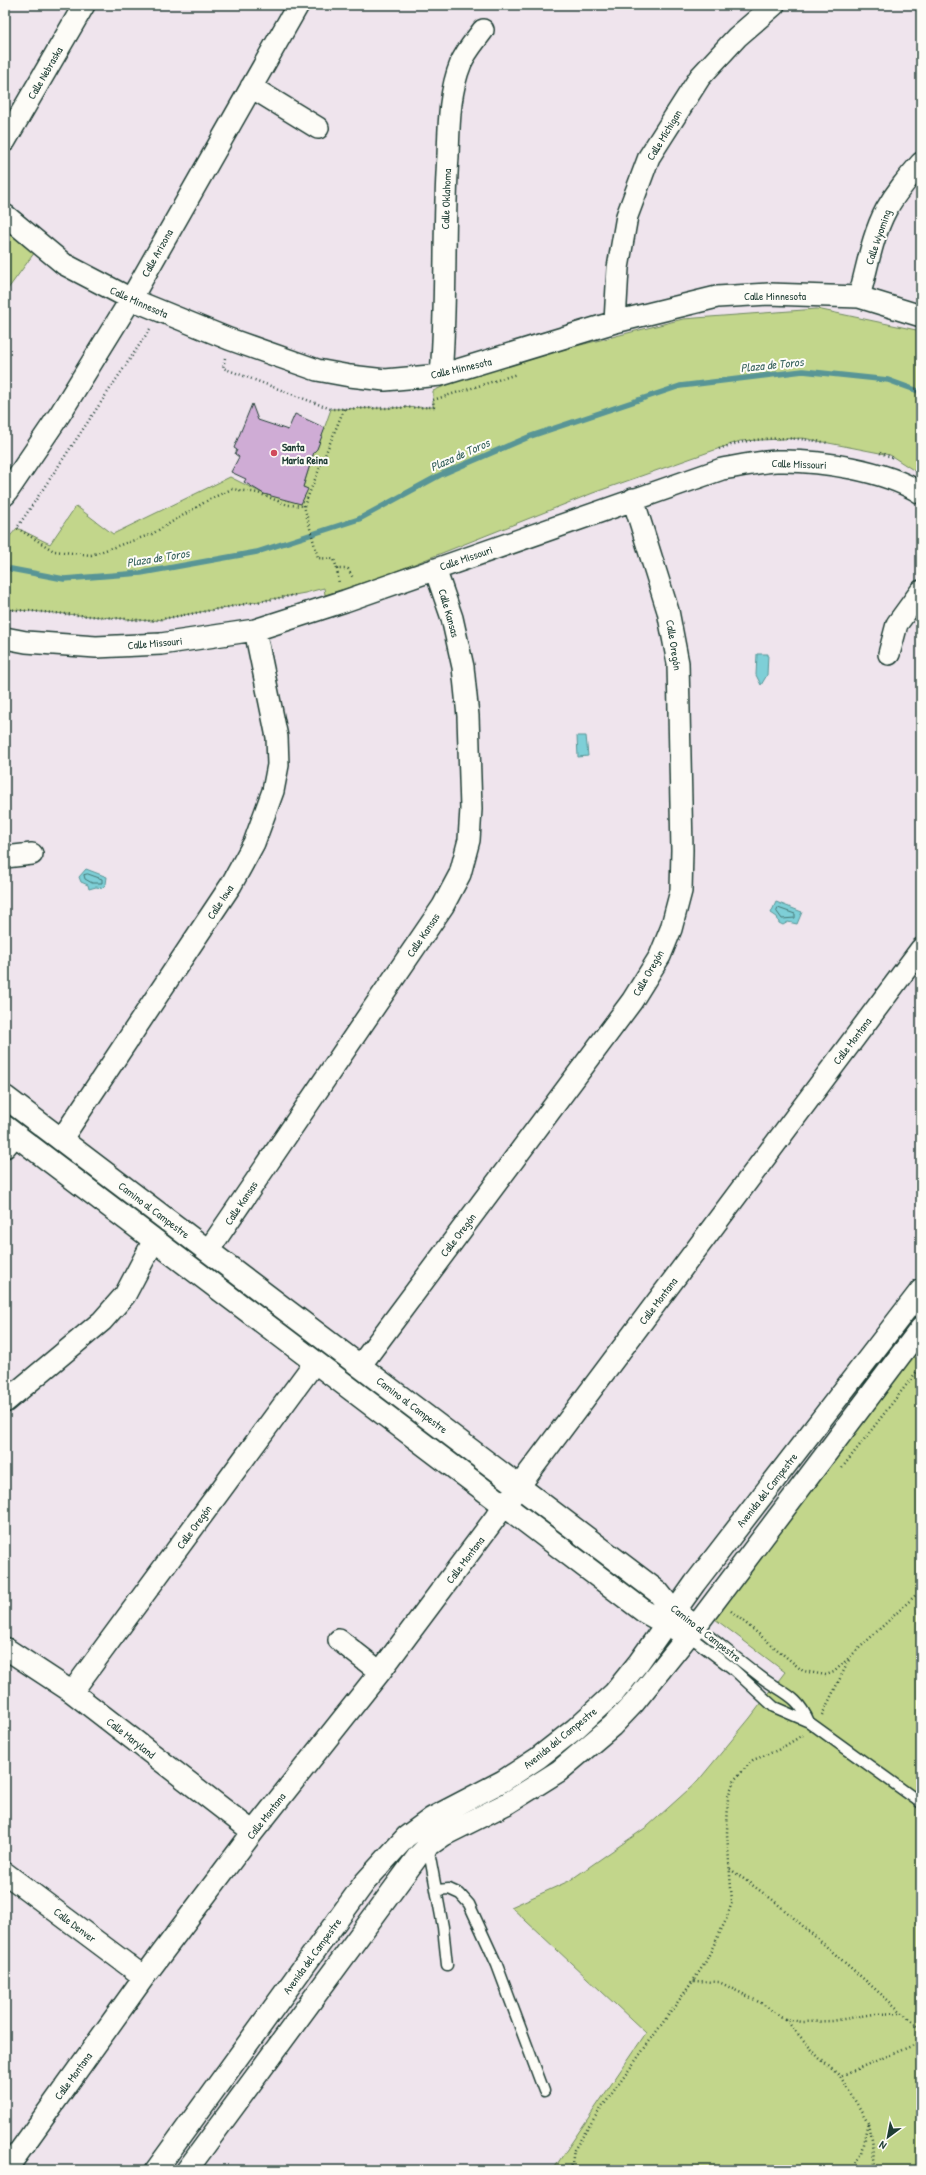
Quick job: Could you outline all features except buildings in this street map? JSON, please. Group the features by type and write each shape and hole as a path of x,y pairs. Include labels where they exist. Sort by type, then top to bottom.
{"street":[{"name":"Calle Nebraska","path":"5,141 84,5"},
{"name":"Calle Arizona","path":"5,495 60,414 131,299 298,5"},
{"name":"Calle Míchigan","path":"615,322 618,268 627,216 649,157 700,77 737,37 774,5"},
{"name":"Calle Oklahoma","path":"441,375 444,332 445,195 450,115 454,88 461,62 483,30"},
{"path":"251,87 318,128"},
{"name":"Calle Wyoming","path":"859,297 875,240 886,210 904,182 921,163"},
{"name":"Calle Minnesota","path":"5,215 64,264 131,299 229,339 317,370 385,380 441,375 477,366 615,322 718,297 769,294 859,297 921,316"},
{"name":"Calle Missouri","path":"5,638 26,642 96,647 161,644 255,630 435,569 722,468 776,462 819,463 874,474 913,488 921,493"},
{"name":"Calle Oregón","path":"360,1366 632,1001 660,956 672,929 681,891 682,850 678,663 668,611 633,499"},
{"name":"Calle Kansas","path":"208,1251 443,906 460,874 469,840 471,809 468,716 463,666 452,618 435,569"},
{"path":"889,654 897,624 921,591"},
{"name":"Calle Iowa","path":"61,1140 231,885 254,843 273,791 278,765 277,737 255,630"},
{"path":"5,857 32,854"},
{"name":"Calle Montana","path":"6,2170 144,1977 253,1832 380,1672 921,949"},
{"name":"Camino al Campestre","path":"5,1097 658,1592 670,1617"},
{"name":"Camino al Campestre","path":"8,1136 154,1240 645,1612 670,1617 692,1631"},
{"path":"5,1402 102,1321 125,1295 154,1240"},
{"name":"Avenida del Campestre","path":"156,2170 365,1882 406,1837 432,1818 503,1781 538,1758 575,1729 614,1693 639,1662 670,1617 921,1290"},
{"name":"Avenida del Campestre","path":"187,2170 402,1876 428,1846 444,1836 508,1803 558,1771 594,1743 634,1702 692,1631 921,1328"},
{"path":"891,1330 909,1344"},
{"name":"Calle Oregón","path":"72,1692 315,1362"},
{"path":"339,1640 380,1672"},
{"name":"Calle Maryland","path":"5,1648 72,1692 253,1832"},
{"name":"Calle Denver","path":"5,1873 144,1977"}],"lane":[{"name":"Camino al Campestre","path":"692,1631 787,1693 804,1710 808,1722"},
{"name":"Camino al Campestre","path":"692,1631 774,1707 808,1722 921,1803"},
{"path":"432,1818 428,1846 443,1927 447,1965"},
{"path":"436,1890 449,1889 460,1894 468,1904 496,1965 544,2091"}],"path":[{"path":"340,590 334,559 318,558 304,506 344,408"},
{"path":"17,528 54,551 91,555 152,534 210,499 232,489 258,494 288,505 304,506"},
{"path":"337,569 348,569 354,580"},
{"path":"5,609 151,621 298,595"},
{"path":"841,1469 921,1366"},
{"path":"735,1606 730,1613 804,1671 826,1675 834,1672 852,1656 921,1590"},
{"path":"822,1715 852,1656"},
{"path":"571,2170 574,2150 595,2117 708,1957 726,1920 732,1902 729,1869 728,1796 735,1779 753,1760 778,1750 805,1734"},
{"path":"729,1869 773,1900 921,2029"},
{"path":"692,1981 719,1982 761,2003 785,2019 819,2058 840,2076 868,2122 876,2170"},
{"path":"785,2019 802,2022 832,2021 874,2014 902,2013"},
{"path":"840,2076 921,2042"},
{"path":"852,2170 861,2153 868,2122"}],"green space":[{"path":"5,208 40,245 5,293"},
{"path":"817,309 921,331 921,475 890,455 803,438 740,441 593,493 384,576 325,595 324,588 305,593 151,621 5,609 5,542 17,528 50,544 76,506 113,534 230,477 264,494 307,489 303,487 314,452 317,449 331,409 433,407 433,391 478,371 683,319"},
{"path":"921,1337 921,2170 553,2170 646,2033 511,1907 569,1881 648,1826 698,1781 750,1718 785,1672 715,1619"}],"water":[{"path":"757,654 768,654 767,675 761,685 756,675"},
{"path":"577,736 586,736 588,756 578,757"},
{"path":"86,869 107,877 106,884 102,888 96,887 89,889 88,885 81,882 79,877"},
{"path":"776,902 802,912 797,924 788,922 783,925 779,923 777,917 771,913"}],"waterway":[{"name":"Plaza de Toros","path":"11,569 64,579 141,573 257,552 359,519 440,475 531,436 680,386 803,371 888,380 921,392"}],"place":[{"name":"Santa María Reina","path":"274,453"}]}
